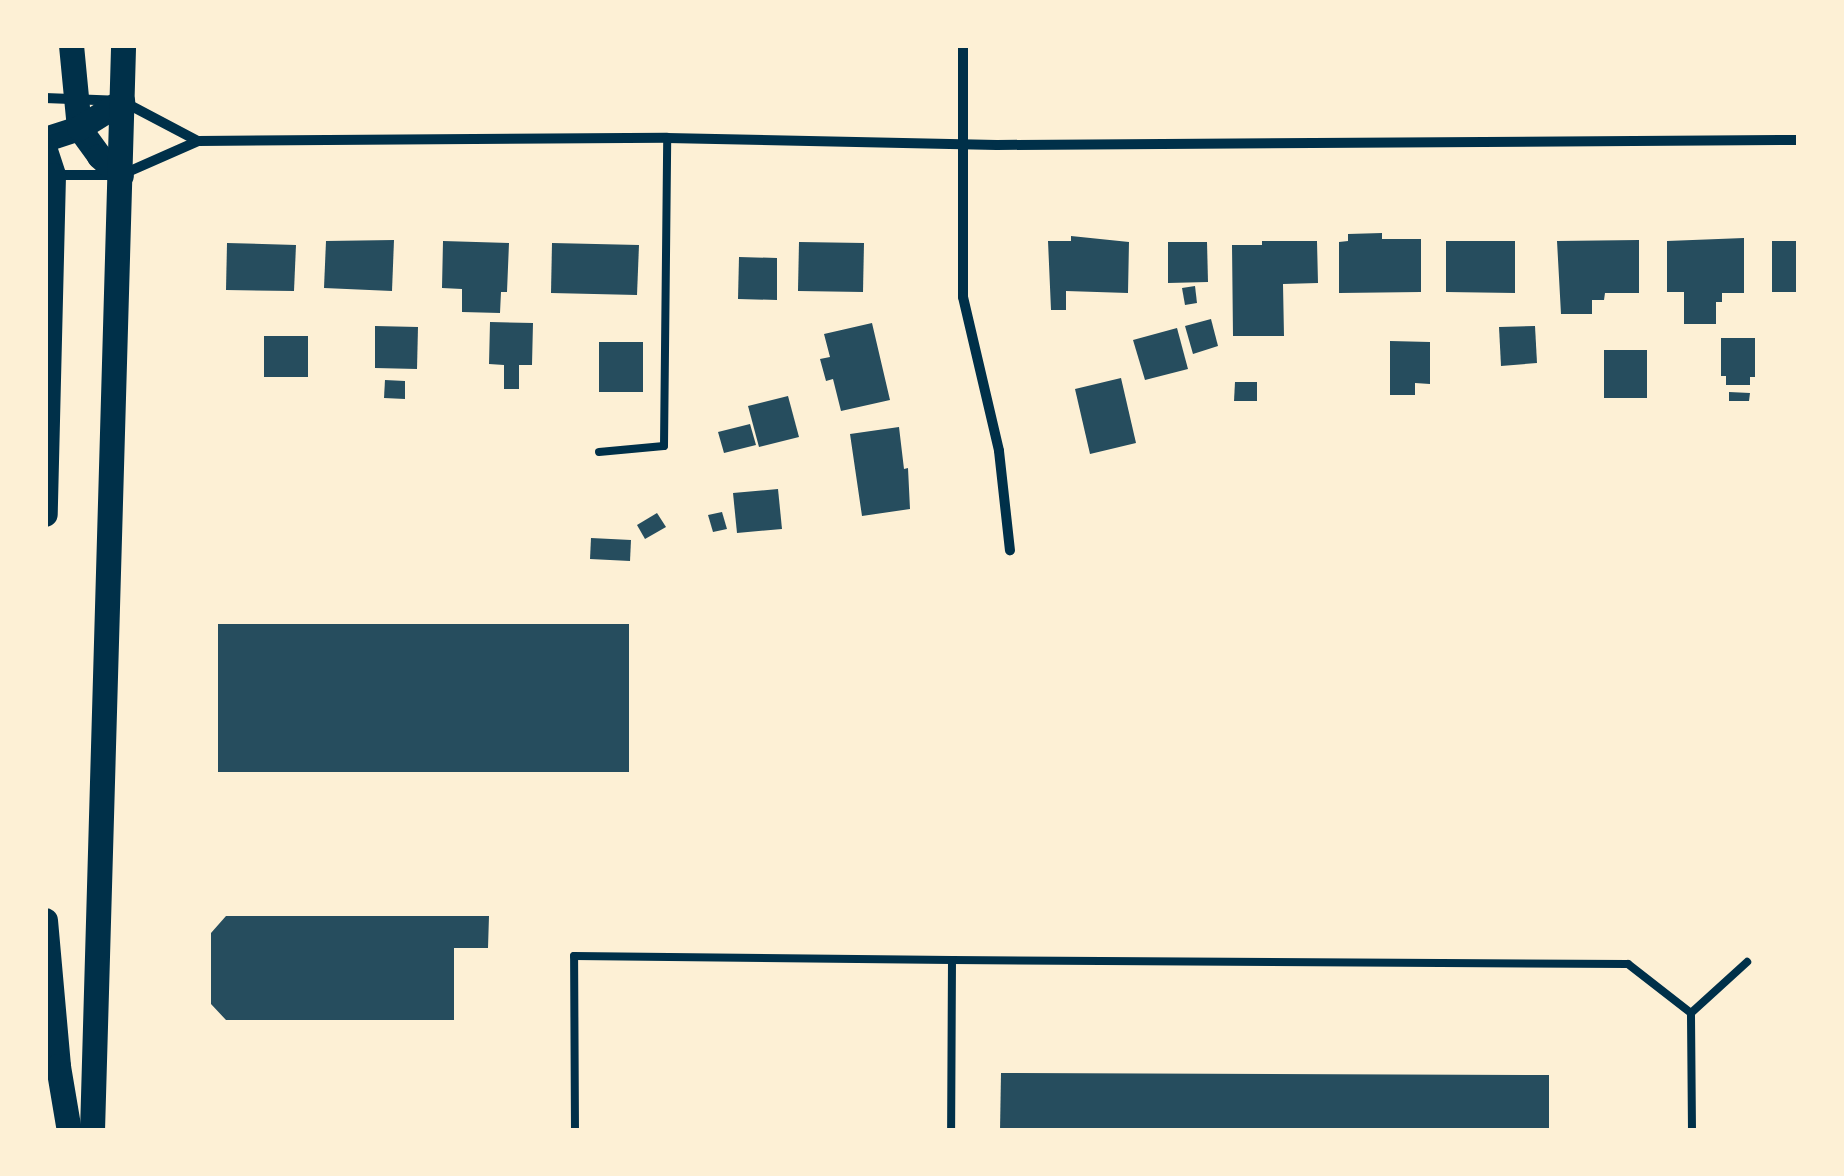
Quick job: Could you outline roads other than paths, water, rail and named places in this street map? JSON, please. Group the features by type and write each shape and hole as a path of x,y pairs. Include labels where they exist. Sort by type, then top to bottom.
{"main road":[{"path":"72,45 79,128 99,156 121,174"},
{"path":"92,1131 123,45"},
{"path":"45,139 79,128 122,101"},
{"path":"45,514 48,166"},
{"path":"45,920 58,1066 69,1131"}],"street":[{"path":"963,45 963,297 999,451 1010,550"},
{"path":"45,98 122,101 198,141"},
{"path":"48,166 121,174 198,141 668,138 961,145 1799,140"}],"lane":[{"path":"599,452 664,446 668,138"},
{"path":"575,1131 574,956 1628,964 1692,1012"},
{"path":"951,1131 952,960"},
{"path":"1692,1131 1692,1012 1746,962"}]}
